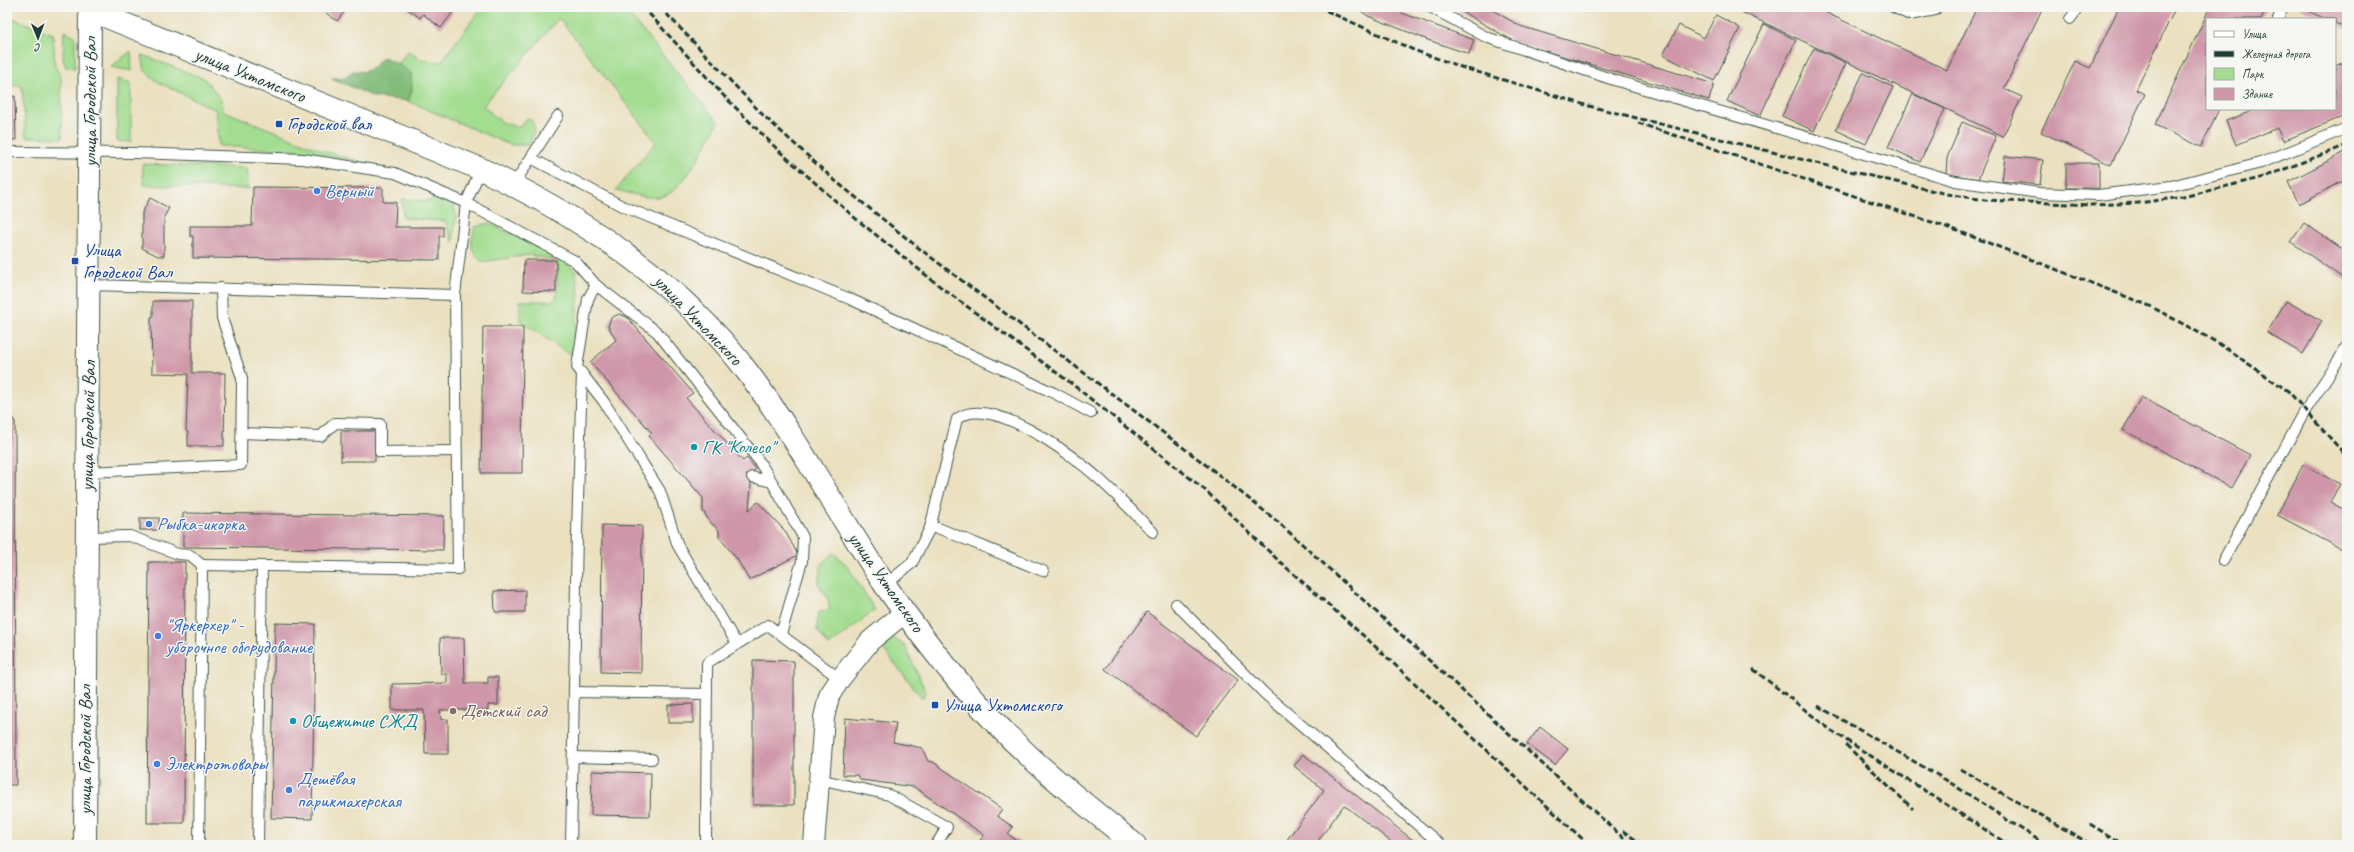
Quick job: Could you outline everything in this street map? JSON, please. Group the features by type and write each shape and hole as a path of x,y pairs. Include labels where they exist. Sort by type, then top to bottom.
{"street":[{"name":"улица Городской Вал","path":"85,845 86,537 90,152 87,8"},
{"name":"улица Ухтомского","path":"87,8 481,169 514,184 581,223 644,266 702,320 749,373 904,613 1000,727 1055,779 1135,845"},
{"path":"814,845 824,718 830,696 840,679 870,641 904,613"}],"lane":[{"path":"1430,7 1486,37 1614,80 1955,181 2039,193 2098,195 2171,186 2261,163 2347,128"},
{"path":"1893,7 1910,15 1935,10 1936,7"},
{"path":"2070,19 2080,7"},
{"path":"2278,18 2283,7"},
{"path":"514,184 558,116"},
{"path":"7,152 90,152 303,159 395,173 466,202 575,261 596,285 658,332 759,461 803,537 802,561 780,634"},
{"path":"531,158 622,206 850,299 1054,393 1091,413"},
{"path":"86,537 130,536 178,554 190,555 202,565 458,569 455,295 466,202 481,169"},
{"path":"89,285 455,295"},
{"path":"596,285 588,299 577,367 604,402 660,492 678,546 737,644"},
{"path":"87,472 241,465 242,378 222,318 221,288"},
{"path":"2223,560 2305,411 2347,347"},
{"path":"571,845 582,373"},
{"path":"885,585 912,563 930,528 957,419 964,413 978,412 1009,420 1054,443 1098,478 1153,532"},
{"path":"242,433 321,436 336,423 380,424 380,452 456,451"},
{"path":"752,477 772,482"},
{"path":"930,528 938,528 1043,571"},
{"path":"199,845 202,565"},
{"path":"258,845 262,566"},
{"path":"1176,604 1265,694 1441,845"},
{"path":"706,845 707,663 768,625 840,679"},
{"path":"574,692 707,694"},
{"path":"573,757 652,759"},
{"path":"819,779 890,795 947,826 936,845"}],"green space":[{"path":"482,7 623,7 718,122 688,175 672,192 664,196 653,198 616,190 656,142 559,18 483,106 502,122 519,128 527,118 532,121 535,128 529,145 510,145 408,101 412,89 411,74 398,64 408,51 420,59 441,62"},
{"path":"7,16 53,34 55,66 61,77 62,138 26,137 22,86 7,85"},
{"path":"64,31 75,36 75,68 66,67 63,60"},
{"path":"131,51 132,71 111,67"},
{"path":"142,55 205,79 222,101 224,111 324,151 386,169 304,151 219,146 216,110 158,82 145,71"},
{"path":"384,57 411,73 412,90 408,101 374,97 332,78 343,78 353,71 367,71"},
{"path":"117,79 131,83 131,142 117,141"},
{"path":"142,164 247,168 249,189 144,185"},
{"path":"432,194 453,202 456,215 453,242 445,221 403,218 402,199 431,201"},
{"path":"489,223 560,258 575,270 579,293 572,356 520,321 520,301 552,301 557,296 558,260 528,255 482,262 473,250 472,238 475,227"},
{"path":"833,553 846,564 875,610 829,646 817,630 818,613 830,609 827,597 818,584 822,563"},
{"path":"892,637 905,646 926,693 922,698 877,641"}],"building":[{"path":"318,7 348,7 337,21"},
{"path":"405,7 447,7 453,12 441,28 423,14 420,18"},
{"path":"1355,7 1386,7 1474,40 1469,54 1428,40 1368,16"},
{"path":"1454,7 1487,7 1520,26 1714,84 1709,100 1515,42"},
{"path":"1731,7 1814,7 1947,70 1977,7 2043,7 2004,89 2022,97 2003,136"},
{"path":"2119,7 2176,7 2136,90 2145,94 2111,165 2041,132 2075,61 2090,68"},
{"path":"2210,7 2266,7 2261,18 2206,18 2206,110 2219,110 2201,147 2155,125"},
{"path":"2299,7 2347,7 2347,29 2336,24 2336,18 2324,18"},
{"path":"1716,15 1740,28 1714,81 1663,55 1679,25 1704,38"},
{"path":"1764,24 1796,40 1760,116 1727,101"},
{"path":"1814,48 1846,63 1814,131 1782,116"},
{"path":"2347,61 2347,115 2283,141 2277,128 2236,145 2226,121 2254,110 2336,110 2336,66"},
{"path":"1863,73 1893,87 1866,144 1836,130"},
{"path":"1913,94 1945,109 1920,162 1888,147"},
{"path":"15,96 16,140 7,140 7,97"},
{"path":"1962,122 1996,136 1978,179 1946,174 1947,158"},
{"path":"2347,151 2347,179 2299,204 2288,182"},
{"path":"2005,156 2043,160 2040,185 2002,181"},
{"path":"2066,163 2099,163 2099,188 2066,188"},
{"path":"253,187 383,188 383,202 396,202 395,227 443,227 443,236 439,236 439,260 193,258 193,236 190,236 190,226 252,226"},
{"path":"150,198 169,208 164,217 164,256 158,256 142,248 142,213"},
{"path":"2304,223 2347,252 2347,281 2291,242"},
{"path":"524,260 556,260 556,292 523,291"},
{"path":"153,301 192,301 192,373 225,373 224,446 188,446 188,432 186,431 188,374 152,373 151,317 153,317"},
{"path":"2286,301 2322,321 2303,354 2267,333"},
{"name":"ГК \"Колесо\"","path":"619,314 627,317 693,393 686,398 743,461 747,458 756,469 752,472 749,510 758,502 785,531 798,555 749,580 737,559 719,537 719,530 710,522 703,511 703,498 649,436 652,433 590,362 616,340 608,326 611,318"},
{"path":"483,327 523,327 522,473 481,473"},
{"path":"2141,397 2250,455 2232,488 2123,430"},
{"path":"7,410 15,422 16,785 7,785"},
{"path":"341,431 375,431 375,461 341,461"},
{"path":"2303,465 2340,484 2330,502 2347,511 2347,552 2277,515"},
{"path":"183,513 444,516 443,550 183,547"},
{"name":"Рыбка-икорка","path":"140,518 159,518 159,530 140,530"},
{"path":"602,525 642,526 641,673 601,672"},
{"path":"149,562 185,562 184,823 147,823"},
{"path":"525,590 525,612 495,612 494,591"},
{"path":"1147,612 1238,680 1196,736 1105,669"},
{"name":"Общежитие СЖД","path":"275,623 315,624 312,819 271,818"},
{"path":"440,638 464,638 465,683 488,683 488,677 498,677 498,705 488,705 488,710 440,710 441,720 448,719 448,754 425,754 424,710 392,710 392,684 447,683 447,674 441,674"},
{"path":"753,660 794,661 794,805 753,805"},
{"path":"693,704 693,723 668,723 668,705"},
{"path":"845,718 896,723 893,742 922,748 928,761 933,762 1002,809 997,816 1013,827 1008,834 1023,845 977,845 984,835 914,787 861,780 857,775 843,775"},
{"path":"1540,727 1568,749 1555,765 1527,744"},
{"path":"1303,754 1419,845 1395,845 1344,805 1315,845 1283,845 1324,790 1294,766"},
{"path":"592,771 651,773 650,816 591,815"}],"railway":[{"path":"643,7 723,95 778,150 855,218 942,288 1072,384 1205,490 1280,562 1366,638 1589,845"},
{"path":"660,7 763,115 833,179 920,249 1214,471 1278,522 1631,845"},
{"path":"1318,7 1416,51 1464,68 1589,106 1820,164 1947,194 1985,200 2091,205 2138,203 2183,197 2264,177 2347,145"},
{"path":"1638,123 1958,231 2150,306 2218,343 2288,391 2347,457"},
{"path":"1753,669 1832,731 2009,845"},
{"path":"1818,706 1946,780 2046,845"},
{"path":"1846,745 1913,809"},
{"path":"1960,769 2092,845"},
{"path":"2090,824 2124,845"},
{"path":"1623,831 1643,845"}],"place":[{"name":"Городской вал","path":"279,124"},
{"name":"Верный","path":"317,191"},
{"name":"Улица Городской Вал","path":"75,261"},
{"name":"ГК \"Колесо\"","path":"694,447"},
{"name":"Рыбка-икорка","path":"149,524"},
{"name":"\"Яркерхер\" - уборочное оборудование","path":"158,636"},
{"name":"Улица Ухтомского","path":"935,705"},
{"name":"Детский сад","path":"453,711"},
{"name":"Общежитие СЖД","path":"293,721"},
{"name":"Электротовары","path":"157,764"},
{"name":"Дешёвая парикмахерская","path":"289,790"}]}
